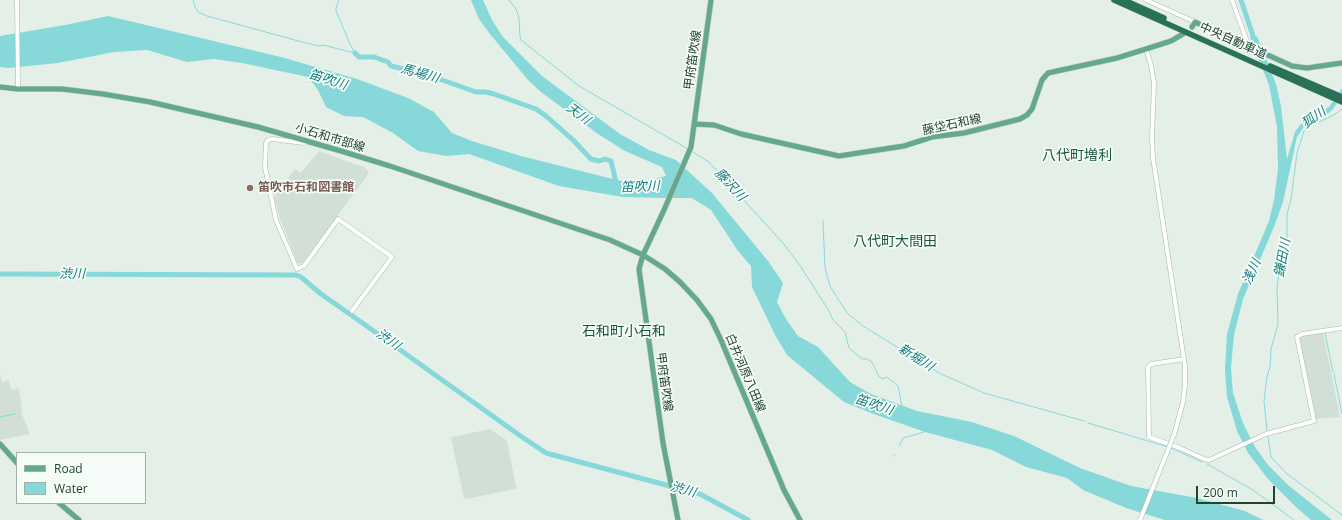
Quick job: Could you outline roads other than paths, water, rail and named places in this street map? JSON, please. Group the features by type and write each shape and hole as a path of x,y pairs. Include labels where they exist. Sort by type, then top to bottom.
{"highway":[{"name":"中央自動車道","path":"1114,0 1250,58"},
{"name":"中央自動車道","path":"1124,0 1330,94 1342,102"},
{"name":"中央自動車道","path":"1330,94 1342,97"}],"main road":[{"name":"甲府笛吹線","path":"678,520 671,489 639,280 639,266 691,147 711,0"},
{"path":"1192,27 1195,22 1286,64 1299,68 1342,63"},
{"name":"藤垈石和線","path":"694,124 714,124 741,134 839,156 885,150 914,144 932,137 964,134 1020,119 1027,115 1032,109 1045,74 1146,49 1171,41 1183,34"},
{"name":"小石和市部線","path":"0,87 62,89 103,94 133,99 258,127 390,166 644,253"},
{"name":"白井河原八田線","path":"644,253 684,286 697,300 711,320 721,340 784,490 800,520"},
{"path":"0,444 16,462"},
{"path":"60,504 78,520"}],"street":[{"path":"1146,0 1195,22"},
{"path":"1232,0 1251,48"},
{"path":"17,1 18,87"},
{"path":"1140,520 1174,435 1183,402 1185,375 1184,359 1153,158 1152,141 1154,83 1151,65 1146,49"},
{"path":"307,141 304,143 272,139 268,140 266,143 265,167 276,220 297,269 304,266 338,219 392,257 352,311"},
{"path":"1184,359 1151,364 1148,367 1149,437 1180,448 1207,460 1271,432 1314,421 1297,338 1302,334 1342,328"}],"water":[{"path":"471,0 483,0 492,20 503,37 542,76 620,134 649,150 676,160 712,193 768,261 783,283 777,302 786,319 798,336 818,347 850,382 871,394 917,411 972,422 1014,436 1080,468 1131,486 1197,498 1245,511 1263,520 1165,520 1126,508 1083,490 1067,478 1026,467 992,450 925,432 844,402 787,355 775,335 752,287 751,266 738,251 711,210 692,198 622,197 559,186 469,154 446,156 418,151 393,133 363,117 344,116 326,107 318,90 308,77 242,63 214,59 187,62 147,50 114,52 58,63 8,68 0,67 0,36 108,16 281,57 357,79 408,98 434,112 452,133 472,141 521,156 633,184 666,176 662,167 625,151 598,134 541,92 528,80 490,34 479,19"},
{"name":"狐川","path":"1257,36 1276,84 1281,106 1287,159 1295,132 1300,125 1329,107 1342,88 1342,96 1333,109 1326,115 1306,124 1297,137 1283,202 1274,227 1243,299 1234,335 1231,367 1233,393 1243,423 1255,447 1268,465 1288,485 1332,520 1311,520 1268,479 1248,453 1237,431 1227,397 1225,370 1227,334 1238,294 1269,221 1274,200 1278,169 1277,127 1269,85 1250,37"}],"waterway":[{"name":"馬場川","path":"193,0 198,12 207,16 306,43 319,46 323,45 355,53"},
{"path":"339,0 336,11 355,53"},
{"name":"藤沢川","path":"509,0 516,9 519,18 521,40 579,86 688,149"},
{"name":"浅川","path":"1241,0 1255,42"},
{"name":"馬場川","path":"355,53 359,57 374,57 388,62 391,66 421,75 428,75 476,92 494,94 536,109 573,140 591,159 599,161 605,159 611,161 617,186"},
{"name":"鎌田川","path":"1267,430 1264,401 1267,376 1270,367 1271,349 1278,324 1277,288 1279,272 1285,256 1287,244 1287,214 1291,199 1297,153 1304,131 1310,126 1334,115 1342,109"},
{"name":"藤沢川","path":"691,151 709,162 783,243 801,267 829,311 833,320 845,332 849,348 862,359 867,359 872,362 878,375 882,379 887,377 898,386 902,406"},
{"name":"新堀川","path":"823,221 825,268 830,286 847,313 863,326 939,373 984,393 1084,421"},
{"name":"渋川","path":"0,274 296,275 301,277 321,294 546,453 700,494 748,520"},
{"path":"1325,333 1333,372"},
{"path":"1334,374 1342,414"},
{"path":"0,417 15,414"},
{"name":"新堀川","path":"1088,423 1168,447"},
{"path":"899,446 903,438 924,432"},
{"name":"鎌田川","path":"1268,437 1271,457 1286,473 1342,515"},
{"name":"新堀川","path":"1171,448 1202,462"},
{"name":"新堀川","path":"1207,464 1253,490 1294,520"}],"place":[{"name":"笛吹市石和図書館","path":"250,188"}],"district":[{"name":"八代町増利","path":"1077,156"},
{"name":"八代町大間田","path":"895,242"},
{"name":"石和町小石和","path":"624,332"}],"water label":[{"name":"笛吹川","path":"328,80"},
{"name":"天川","path":"578,114"},
{"name":"笛吹川","path":"640,187"},
{"name":"笛吹川","path":"874,405"}]}
